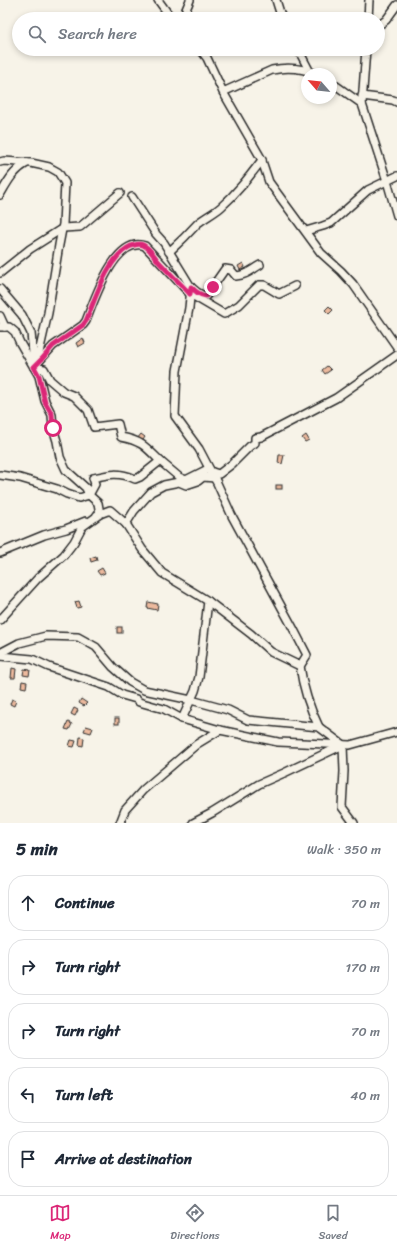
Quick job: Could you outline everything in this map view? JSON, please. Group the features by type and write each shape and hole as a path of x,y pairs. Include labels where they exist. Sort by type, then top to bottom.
{"street":[{"path":"158,0 167,12"},
{"path":"185,12 190,0"},
{"path":"276,0 280,12"},
{"path":"368,12 369,0"},
{"path":"385,21 397,5"},
{"path":"205,56 223,92 262,160 269,182 321,253 353,284 397,347"},
{"path":"302,56 310,68"},
{"path":"365,56 362,104 397,216"},
{"path":"223,92 272,70 280,68 294,68 301,70"},
{"path":"337,86 362,104"},
{"path":"362,96 393,100 397,102"},
{"path":"169,252 206,217 221,208 244,185 262,160"},
{"path":"0,162 27,163 49,167 58,172 65,183 63,228 48,313 35,367"},
{"path":"0,195 10,177 17,169 27,163"},
{"path":"306,231 331,222 365,193 397,176"},
{"path":"0,273 30,249 63,228 80,227 120,192"},
{"path":"132,197 156,234 164,243 190,290 189,308 177,371 175,416 199,448 214,475 232,516 307,655 300,666 302,681 312,713 319,727 343,744"},
{"path":"35,367 53,346 83,325 86,321 103,280 119,254 125,249 140,244 145,246 190,290 224,314 239,305 258,285 264,285 279,294 295,286"},
{"path":"190,290 206,296 225,269 231,270 236,276 246,275 252,269 260,266"},
{"path":"0,290 22,315 32,333 35,367"},
{"path":"0,316 2,327 9,327 15,332 20,344 39,376 45,402 52,414 53,428 63,465 66,470 86,488 89,495 98,502 100,514"},
{"path":"126,524 134,511 151,492 164,485 179,482 186,485 203,478 219,474 255,443 255,438 261,437 336,398 397,355"},
{"path":"35,367 44,369 50,380 64,392 74,396 88,410 94,427 118,424 121,437 133,439 144,445 179,477 186,480 206,470 214,475"},
{"path":"0,475 20,478 57,489 79,498 89,495 95,484 94,478 114,474 124,474 134,479 140,477 160,461"},
{"path":"0,553 44,535 66,529 110,510 126,524 142,549 162,573 208,601 251,634 271,652 300,666"},
{"path":"0,620 38,578 64,555 74,542 82,527 100,514"},
{"path":"182,719 191,700 199,677 208,601"},
{"path":"0,654 19,643 46,636 78,637 96,647 113,667 130,682 144,690 228,710 248,720 319,727"},
{"path":"0,654 32,659 109,687 122,695 136,699 139,702 164,708 182,719 220,730 278,742 350,745 397,732"},
{"path":"120,823 125,810 143,790 197,744 220,730"},
{"path":"193,823 259,784 343,744"},
{"path":"343,744 344,771 342,807 354,823"}],"building":[{"path":"243,263 245,267 240,270 238,266"},
{"path":"329,306 333,310 329,314 325,310"},
{"path":"83,338 85,343 78,347 76,343"},
{"path":"327,366 331,370 325,374 322,370"},
{"path":"141,434 145,437 141,443 137,439"},
{"path":"306,435 309,440 305,442 302,438"},
{"path":"279,455 284,455 282,464 278,463"},
{"path":"276,485 282,485 282,489 276,489"},
{"path":"96,556 97,560 91,562 90,558"},
{"path":"102,568 105,573 100,575 97,571"},
{"path":"79,601 81,607 77,608 75,602"},
{"path":"148,602 158,604 157,610 147,608"},
{"path":"117,627 122,627 122,633 117,633"},
{"path":"12,668 16,669 15,678 11,678"},
{"path":"24,669 30,670 29,676 23,675"},
{"path":"22,681 27,682 26,688 21,687"},
{"path":"12,699 16,701 14,706 10,704"},
{"path":"81,699 87,703 84,706 79,703"},
{"path":"74,708 78,710 75,716 71,714"},
{"path":"115,718 119,718 119,724 115,724"},
{"path":"68,722 72,724 69,730 65,729"},
{"path":"86,726 93,728 91,733 84,731"},
{"path":"80,737 84,738 83,746 79,745"},
{"path":"71,740 76,741 74,747 69,746"}],"route":[{"path":"53,428 52,414 45,402 39,376 34,367 53,346 83,325 103,280 119,254 125,249 140,244 151,251 156,259 190,294 191,287 197,292 206,296 213,287"}]}
